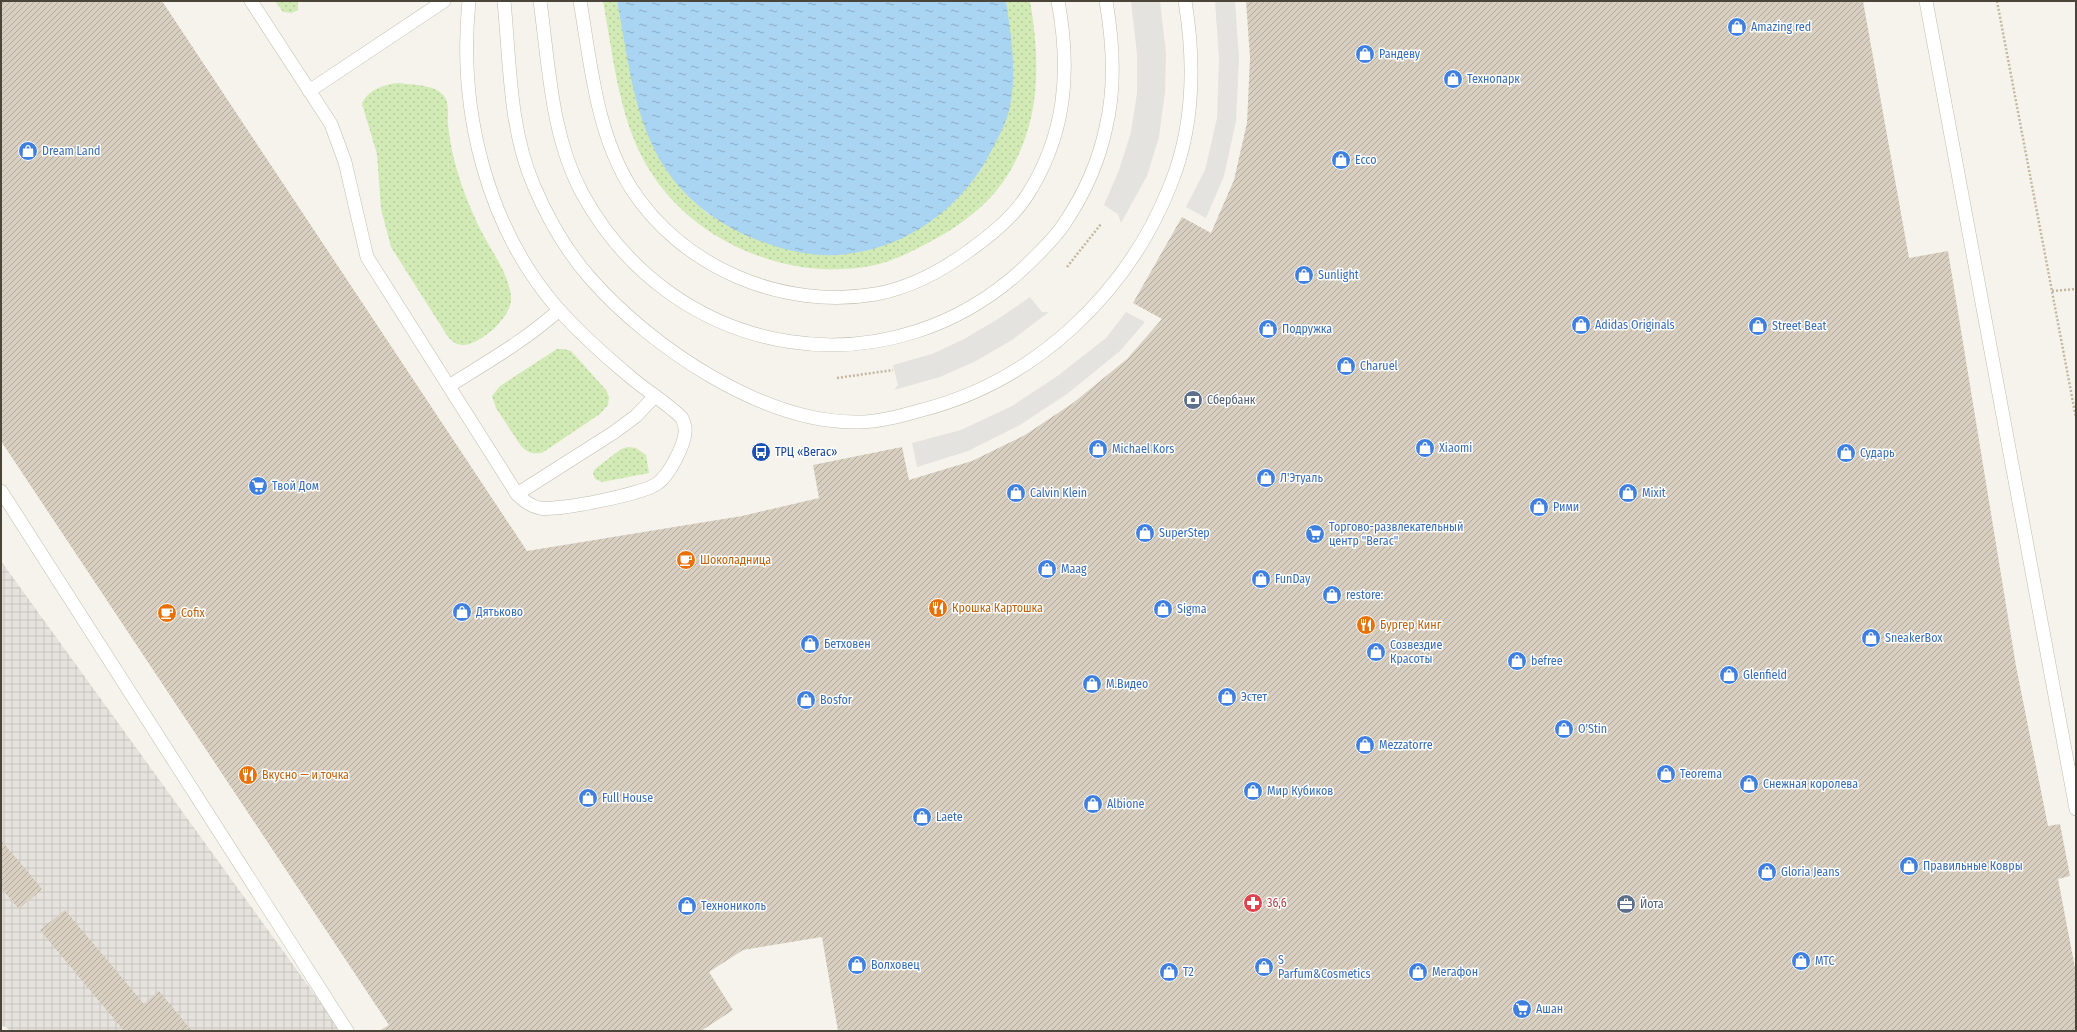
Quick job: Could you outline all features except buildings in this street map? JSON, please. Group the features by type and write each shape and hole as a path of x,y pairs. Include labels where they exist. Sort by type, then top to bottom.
{"lane":[{"path":"251,1 331,124 345,162 367,257 517,494 531,505 552,508 633,494 647,490 665,476 683,442 685,426 682,418 622,369 559,310 540,284 514,241 494,202 476,139 467,73 466,30 469,1"},
{"path":"309,91 444,1"},
{"path":"504,1 514,102 524,159 534,186 560,237 592,280 654,338 721,382 765,404 807,416 857,422 897,417 948,404 987,386 1027,364 1063,336 1096,305 1124,271 1149,231 1171,186 1184,143 1190,94 1192,52 1185,1"},
{"path":"540,1 553,97 563,146 582,192 608,232 624,251 651,278 678,299 710,317 738,330 779,341 817,345 887,341 923,330 953,317 985,298 1014,278 1063,226 1082,194 1093,168 1106,127 1112,91 1112,55 1106,1"},
{"path":"580,1 599,113 605,133 621,171 632,190 657,221 682,244 703,259 731,274 755,284 788,293 819,297 849,297 877,294 931,274 959,258 983,241 1025,199 1052,145 1060,117 1064,88 1065,57 1058,1"},
{"path":"1926,1 2076,809"},
{"path":"449,386 517,344 539,328 559,310"},
{"path":"517,494 613,433 636,416 655,396"},
{"path":"1,491 347,1031"}],"path":[{"path":"1997,1 2076,418"},
{"path":"1067,267 1102,224"},
{"path":"2052,291 2076,289"},
{"path":"837,378 892,370"}],"shaded area":[{"path":"1131,1 1160,1 1166,53 1165,92 1159,137 1147,176 1121,223 1118,214 1104,205 1119,170 1131,132 1137,93 1137,54"},
{"path":"1215,1 1235,1 1239,58 1236,121 1224,176 1206,218 1186,207 1205,170 1217,118 1219,59"},
{"path":"1030,297 1042,312 1049,312 1012,340 976,361 940,377 894,390 898,385 893,365 932,354 964,339 998,319"},
{"path":"1126,312 1145,322 1120,351 1067,394 1020,425 968,451 917,467 912,443 961,430 1012,406 1056,377 1106,338"},
{"path":"1,561 341,1031 10,1031 6,1027 1,1026"}],"green space":[{"path":"275,1 298,1 298,10 292,13 283,12"},
{"path":"603,1 617,1 638,105 665,168 686,194 708,214 750,237 795,251 821,254 868,250 892,242 911,233 952,204 982,168 1012,59 1006,1 1030,1 1034,25 1036,48 1035,94 1025,139 1016,161 1003,182 997,191 981,207 954,228 912,251 895,259 879,264 840,269 809,268 778,262 749,252 721,239 695,221 673,201 654,177 642,157 625,114 615,69"},
{"path":"399,83 435,89 446,99 448,106 448,125 451,148 466,197 473,215 502,267 510,289 510,305 507,313 487,335 470,344 458,344 448,337 391,247 381,209 377,154 362,104 364,99 372,91 382,86"},
{"path":"557,349 571,351 606,390 609,397 608,405 600,414 542,453 530,452 521,446 496,408 492,396 500,386"},
{"path":"628,447 636,448 646,455 649,473 602,482 595,479 593,473 595,469 621,449"}],"water":[{"path":"617,1 1006,1 1013,67 1010,106 997,140 975,177 946,210 928,223 910,234 890,243 869,250 847,254 807,254 779,248 741,233 719,221 698,206 672,179 654,149 639,108 633,87"}],"place":[{"name":"Amazing red","path":"1737,27"},
{"name":"Рандеву","path":"1365,54"},
{"name":"Технопарк","path":"1453,79"},
{"name":"Dream Land","path":"28,151"},
{"name":"Ecco","path":"1341,160"},
{"name":"Sunlight","path":"1304,275"},
{"name":"Adidas Originals","path":"1581,325"},
{"name":"Street Beat","path":"1758,326"},
{"name":"Подружка","path":"1268,329"},
{"name":"Charuel","path":"1346,366"},
{"name":"Сбербанк","path":"1193,400"},
{"name":"Xiaomi","path":"1425,448"},
{"name":"Michael Kors","path":"1098,449"},
{"name":"ТРЦ «Вегас»","path":"761,452"},
{"name":"Сударь","path":"1846,453"},
{"name":"Л'Этуаль","path":"1266,478"},
{"name":"Твой Дом","path":"258,486"},
{"name":"Calvin Klein","path":"1016,493"},
{"name":"Mixit","path":"1628,493"},
{"name":"Рими","path":"1539,507"},
{"name":"SuperStep","path":"1145,533"},
{"name":"Торгово-развлекательный центр \"Вегас\"","path":"1315,534"},
{"name":"Шоколадница","path":"686,560"},
{"name":"Maag","path":"1047,569"},
{"name":"FunDay","path":"1261,579"},
{"name":"restore:","path":"1332,595"},
{"name":"Крошка Картошка","path":"938,608"},
{"name":"Sigma","path":"1163,609"},
{"name":"Дятьково","path":"462,612"},
{"name":"Cofix","path":"167,613"},
{"name":"Бургер Кинг","path":"1366,625"},
{"name":"SneakerBox","path":"1871,638"},
{"name":"Бетховен","path":"810,644"},
{"name":"Созвездие Красоты","path":"1376,652"},
{"name":"befree","path":"1517,661"},
{"name":"Glenfield","path":"1729,675"},
{"name":"М.Видео","path":"1092,684"},
{"name":"Эстет","path":"1227,697"},
{"name":"Bosfor","path":"806,700"},
{"name":"O'Stin","path":"1564,729"},
{"name":"Mezzatorre","path":"1365,745"},
{"name":"Teorema","path":"1666,774"},
{"name":"Вкусно — и точка","path":"248,775"},
{"name":"Снежная королева","path":"1749,784"},
{"name":"Мир Кубиков","path":"1253,791"},
{"name":"Full House","path":"588,798"},
{"name":"Albione","path":"1093,804"},
{"name":"Laete","path":"922,817"},
{"name":"Правильные Ковры","path":"1909,866"},
{"name":"Gloria Jeans","path":"1767,872"},
{"name":"36,6","path":"1253,903"},
{"name":"Йота","path":"1626,904"},
{"name":"Технониколь","path":"687,906"},
{"name":"МТС","path":"1801,961"},
{"name":"Волховец","path":"857,965"},
{"name":"S Parfum&Cosmetics","path":"1264,967"},
{"name":"T2","path":"1169,972"},
{"name":"Мегафон","path":"1418,972"},
{"name":"Ашан","path":"1522,1009"}]}
